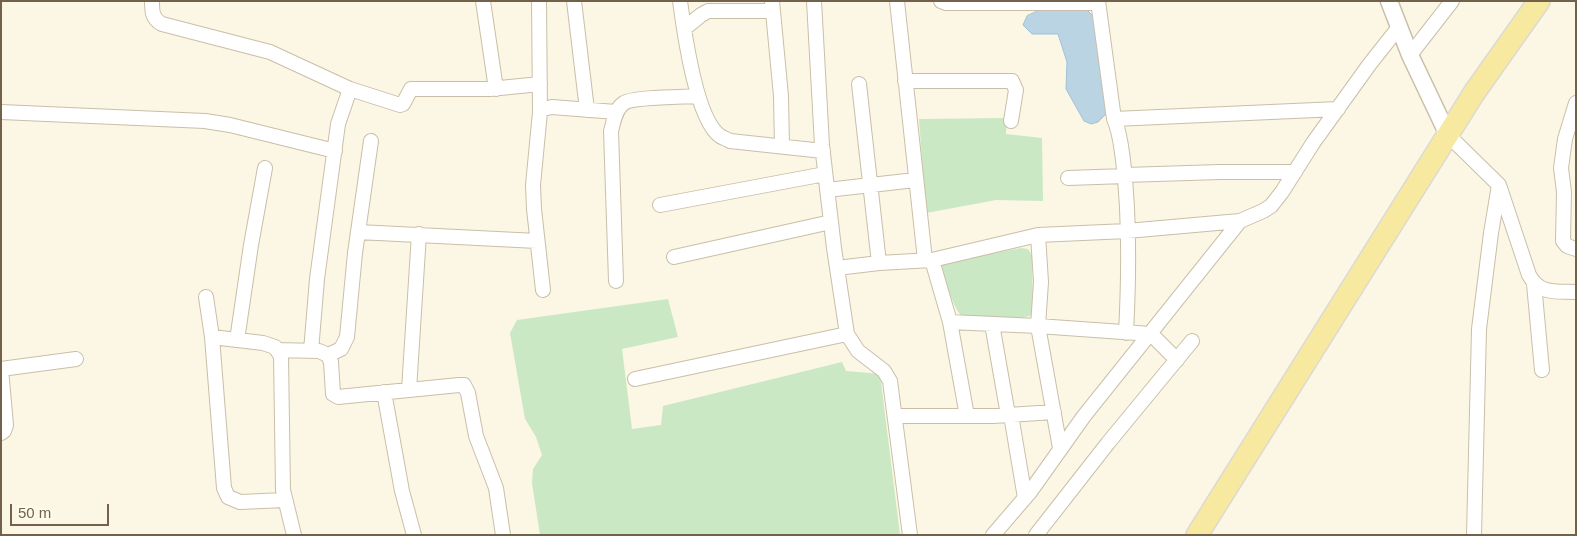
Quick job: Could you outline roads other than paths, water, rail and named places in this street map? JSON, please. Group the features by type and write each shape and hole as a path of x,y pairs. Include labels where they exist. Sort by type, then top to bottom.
{"main road":[{"path":"1197,535 1358,274 1474,93 1540,1"}],"street":[{"path":"152,1 155,19 162,24 270,52 350,89 401,105 411,89 496,89 540,84"},
{"path":"483,1 496,89"},
{"path":"539,1 540,112 533,185 543,290"},
{"path":"574,1 587,110"},
{"path":"680,1 698,96 705,114 719,136 730,141 823,151"},
{"path":"814,1 825,174 847,334 858,351 884,371 890,381 910,535"},
{"path":"897,1 915,180 928,260 950,322 967,416"},
{"path":"941,1 946,3 1098,2 1114,119 1118,128 1125,176 1128,294 1126,333"},
{"path":"1389,1 1410,56 1448,135 1499,185 1529,275 1534,284 1542,370"},
{"path":"1410,56 1452,1"},
{"path":"685,28 708,11 772,6 781,96 782,146"},
{"path":"837,268 928,260 1038,235 1127,231 1240,221 1263,212 1271,206 1282,192 1313,143 1399,27"},
{"path":"905,81 1012,81 1016,90 1011,120"},
{"path":"859,84 880,263"},
{"path":"311,351 317,279 338,124 350,89"},
{"path":"616,281 611,131 616,112 624,102 698,96"},
{"path":"1576,102 1565,140 1560,168 1564,192 1563,241 1567,246 1576,249"},
{"path":"540,112 547,108 616,112"},
{"path":"1114,119 1338,109"},
{"path":"1,112 205,121 230,125 334,151"},
{"path":"328,355 340,348 347,337 358,232 371,142"},
{"path":"237,340 265,168"},
{"path":"1068,178 1220,172 1295,172"},
{"path":"660,205 825,174"},
{"path":"827,190 915,180"},
{"path":"1474,535 1479,329 1499,185"},
{"path":"993,535 1025,498 1060,448 1240,221"},
{"path":"674,257 831,222"},
{"path":"358,232 537,241"},
{"path":"409,390 419,234"},
{"path":"1038,235 1041,282 1038,326 1060,448"},
{"path":"1534,284 1542,289 1551,291 1576,292"},
{"path":"206,297 212,337 224,488 228,497 240,502 286,500"},
{"path":"950,322 1151,334 1177,360"},
{"path":"992,324 1025,498"},
{"path":"635,379 847,334"},
{"path":"212,337 263,343 275,347 280,356 282,463 286,500 294,535"},
{"path":"1036,535 1108,443 1192,341"},
{"path":"277,350 319,351 328,355 331,362 333,394 338,397 464,385 468,393 478,444 496,488 503,535"},
{"path":"1,434 6,425 1,369 76,359"},
{"path":"384,392 402,491 414,535"},
{"path":"895,416 1009,415 1054,412"}],"water":[{"path":"1044,8 1085,8 1096,19 1108,112 1098,122 1091,124 1084,121 1066,89 1067,62 1058,34 1032,34 1023,25 1027,16"}]}
